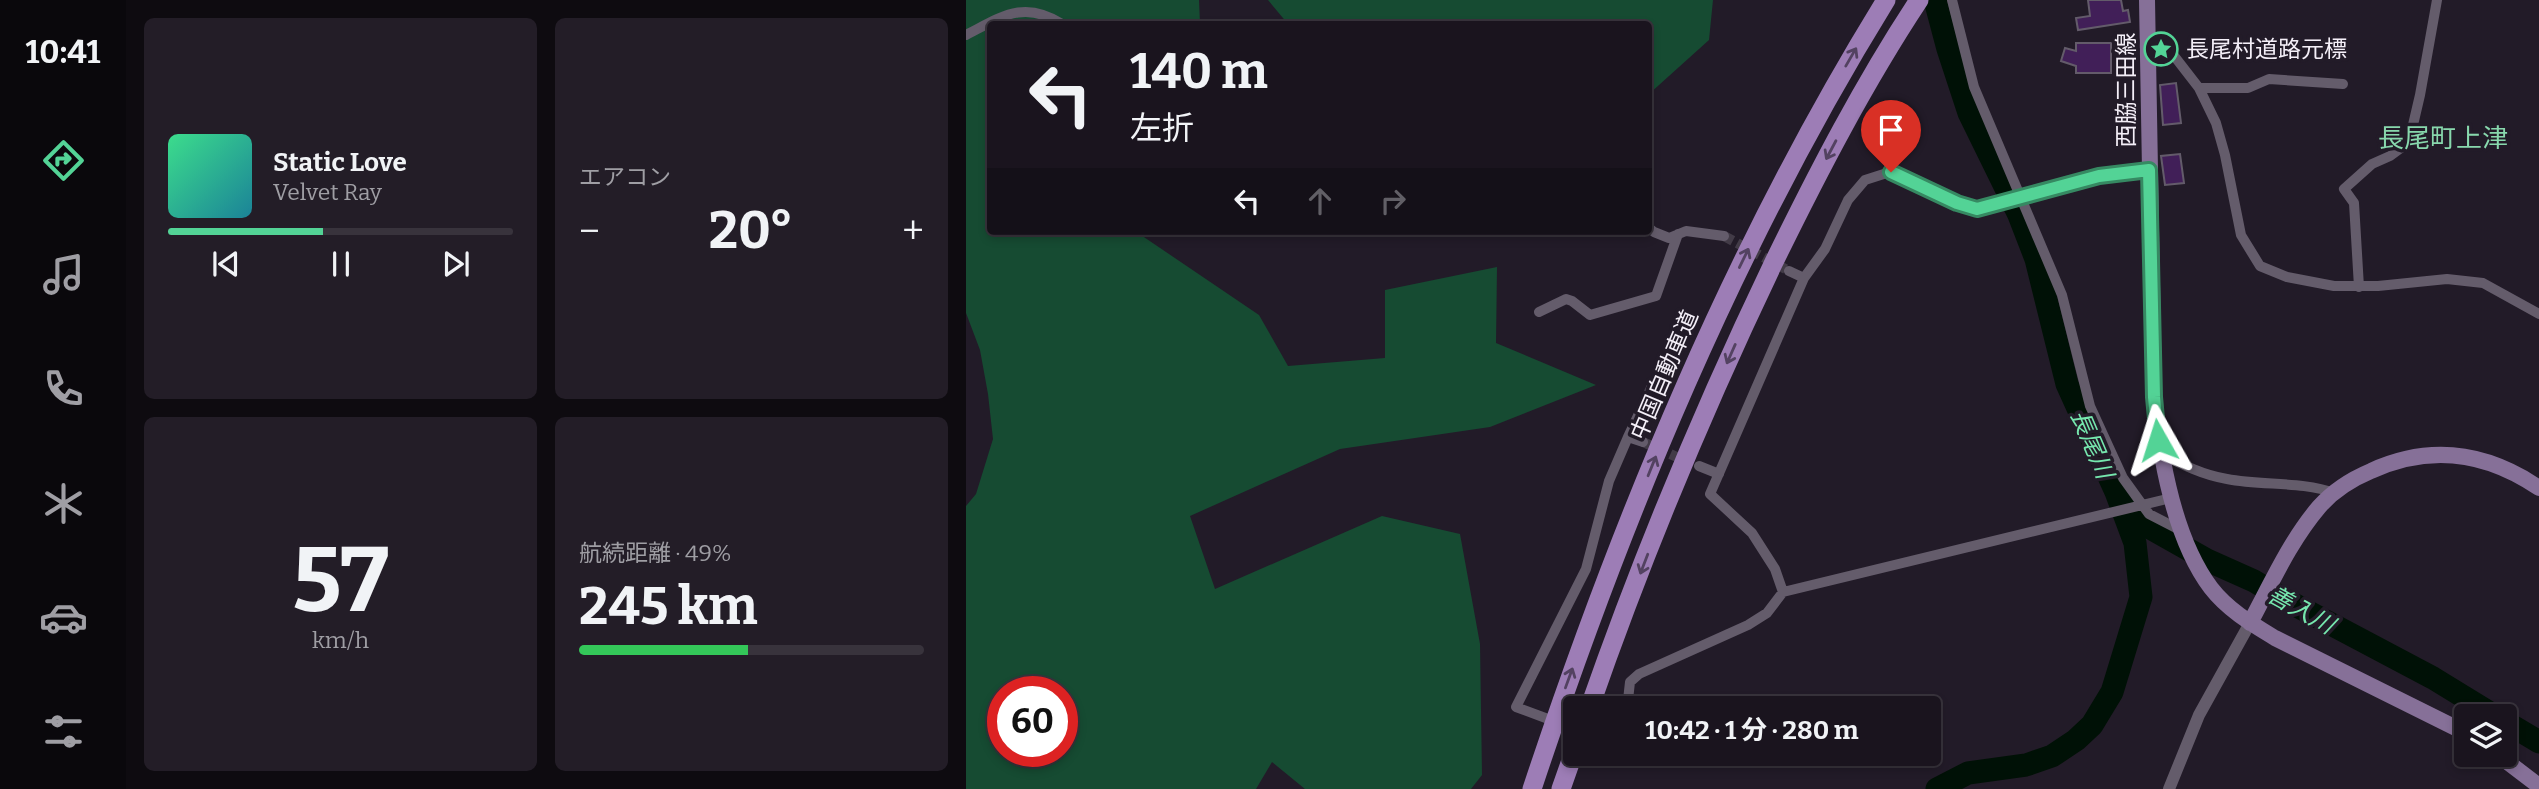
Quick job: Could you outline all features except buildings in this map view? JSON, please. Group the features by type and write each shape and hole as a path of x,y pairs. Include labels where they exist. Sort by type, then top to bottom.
{"highway":[{"name":"中国自動車道","path":"1532,789 1602,588 1668,425 1719,311 1770,205 1821,109 1886,0"},
{"path":"1594,696 1692,440 1744,324 1845,124 1917,3"},
{"path":"1561,789 1569,766"}],"main road":[{"name":"西脇三田線","path":"2147,0 2154,397 2171,498 2184,535 2210,587 2228,607 2250,623 2454,727"},
{"path":"2250,623 2292,544 2319,506 2352,480 2403,458 2431,454 2471,457 2496,464 2539,488"},
{"path":"2514,767 2539,786"}],"street":[{"path":"1952,0 1974,87 2062,295 2090,406 2123,478 2149,514 2184,535"},
{"path":"2359,287 2354,203 2344,189 2366,168 2409,142 2437,0"},
{"path":"993,21 1013,11 1030,8 1048,13 1058,21"},
{"path":"966,35 987,24"},
{"path":"2149,35 2161,39 2199,88 2216,123 2241,235 2260,266 2304,281 2359,287 2414,281 2465,281 2483,284 2539,314"},
{"path":"2199,88 2248,88 2269,79 2343,84"},
{"path":"1783,592 1775,569 1752,533 1710,494 1804,278 1825,249 1848,200 1865,180 1891,172 1957,203 1977,209 2099,176 2149,170"},
{"path":"1652,230 1669,238 1686,231 1724,236"},
{"path":"1539,312 1566,299 1572,300 1590,315 1656,296 1678,234"},
{"path":"1789,271 1804,278"},
{"path":"1563,725 1516,707 1586,569 1609,481 1653,384"},
{"path":"1628,437 1643,443"},
{"path":"2162,454 2202,474 2230,480 2318,487 2335,493"},
{"path":"1699,466 1719,474"},
{"path":"1628,696 1630,682 1639,674 1748,625 1767,613 1783,592 2141,503 2171,498"},
{"path":"2169,789 2199,715 2250,623"}],"green space":[{"path":"966,0 1199,0 1200,21 987,21 987,235 1141,235 1259,315 1288,366 1385,358 1385,290 1497,267 1496,343 1596,385 1490,427 1340,449 1190,516 1215,589 1382,516 1460,534 1480,644 1482,775 1471,789 1305,789 1272,762 1256,789 966,789 966,506 976,494 993,439 980,350 966,313"},
{"path":"1268,0 1713,0 1709,40 1652,91 1652,21 1286,21"}],"waterway":[{"name":"長尾川","path":"1935,0 1969,113 2019,215 2036,259 2067,384 2116,492 2135,543 2141,597 2112,692 2092,725 2052,756 2026,765 1968,773 1937,789"},
{"name":"善入川","path":"2123,499 2152,529 2207,560 2254,581 2433,678 2475,704"},
{"name":"善入川","path":"2517,729 2539,742"}],"tunnel":[{"path":"1724,236 1789,271"},
{"path":"1643,442 1688,462"}],"place":[{"name":"長尾村道路元標","path":"2161,49"}],"district":[{"name":"長尾町上津","path":"2443,138"}],"route":[{"path":"1891,172 1957,203 1977,209 2099,176 2149,170 2154,397 2158,440"}]}
